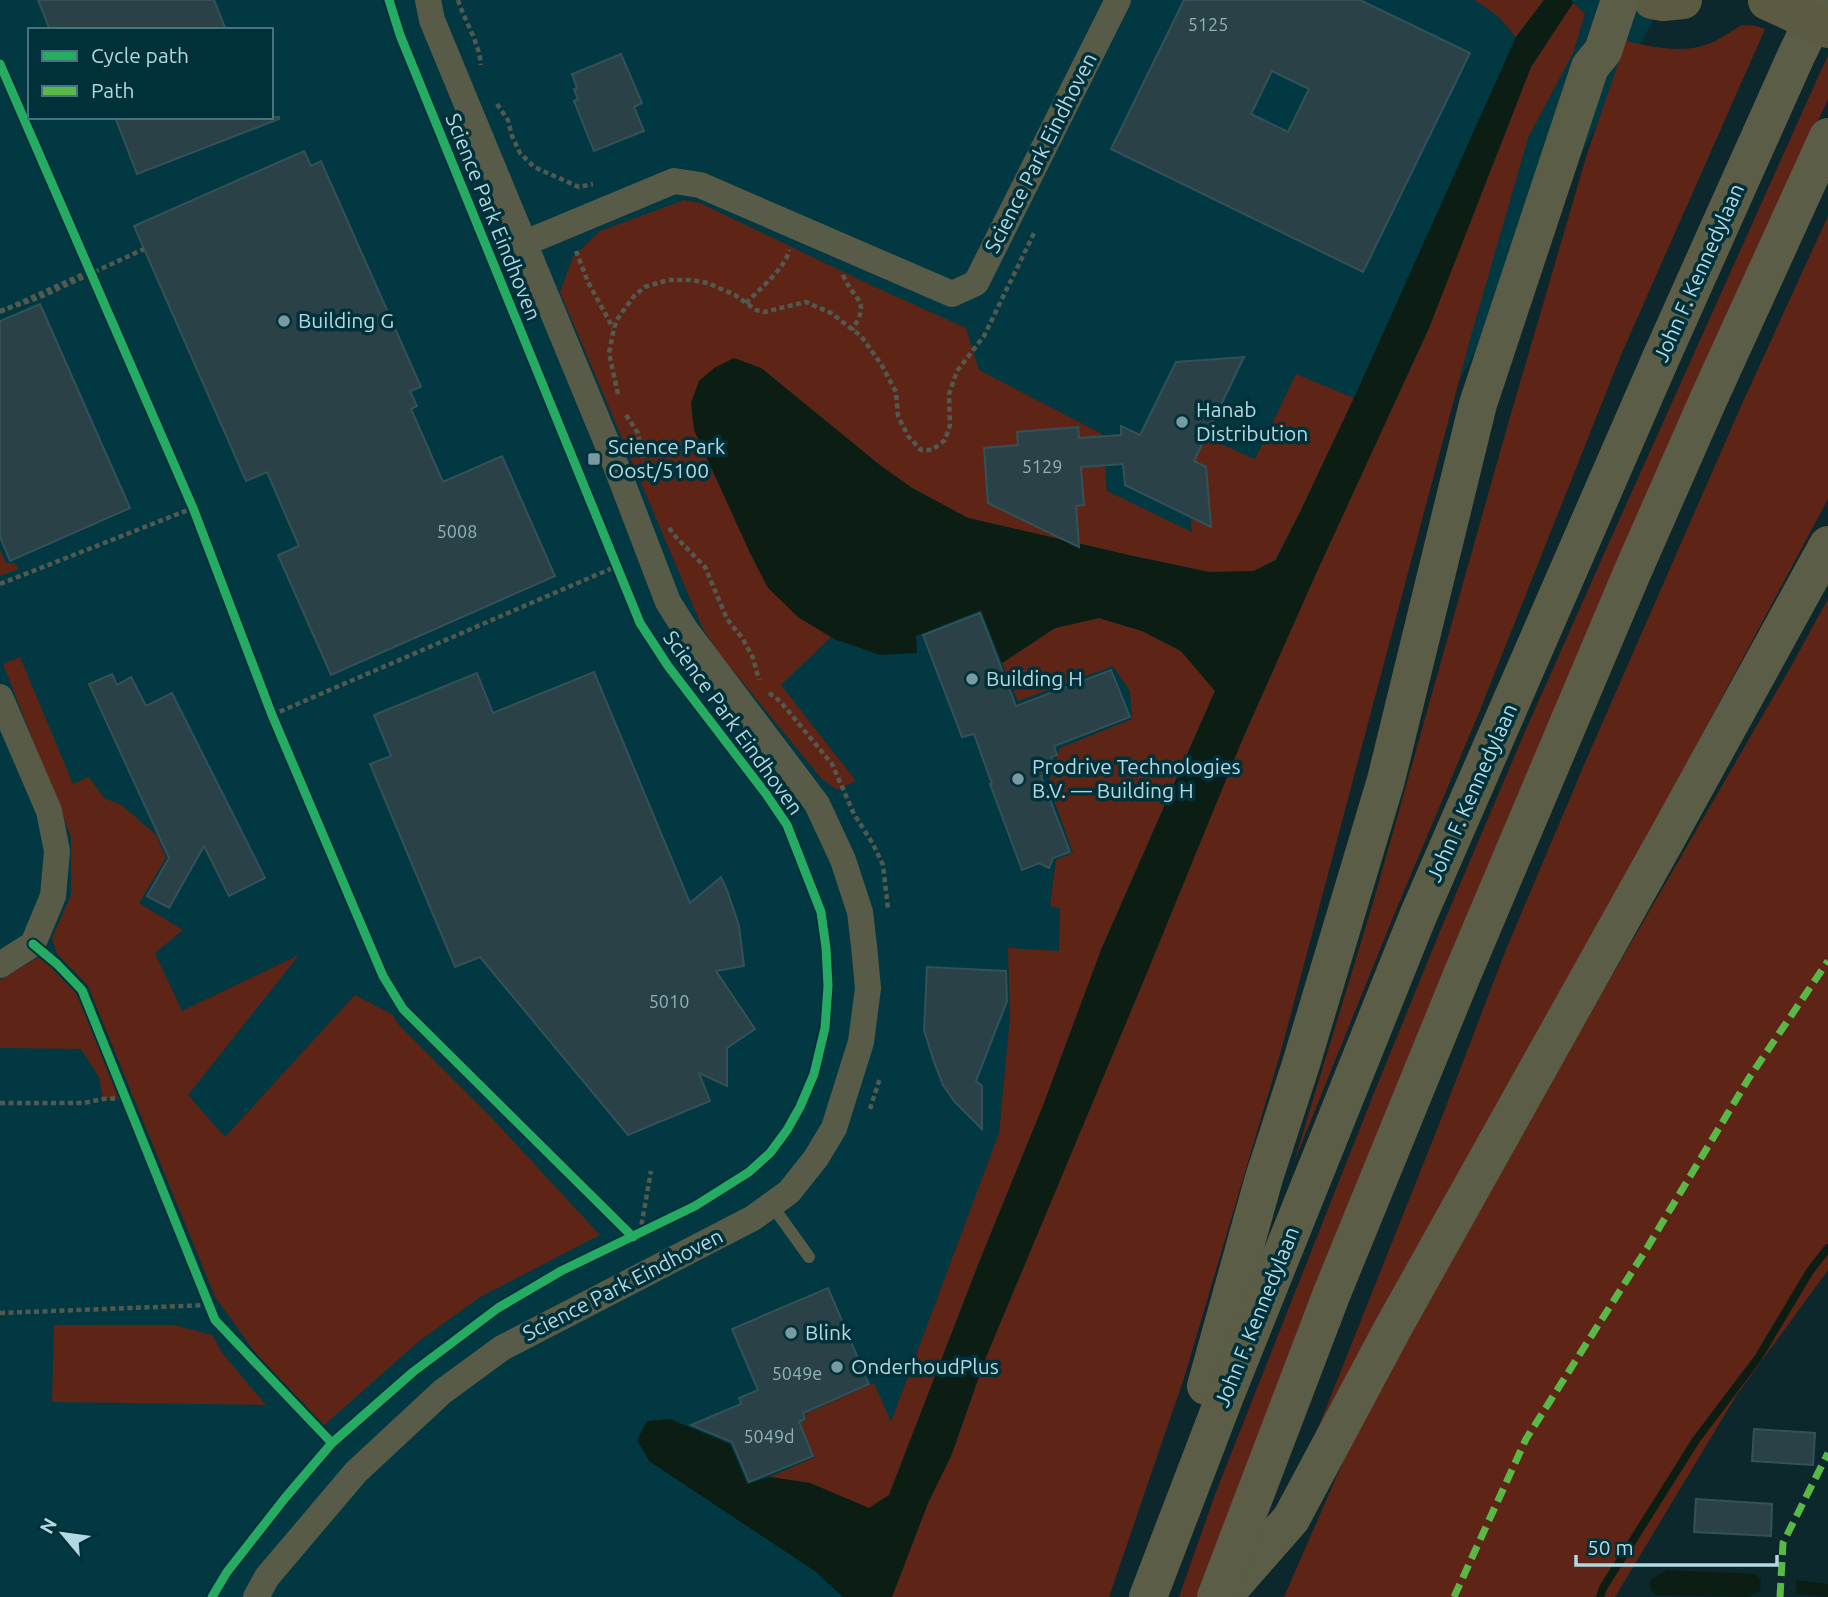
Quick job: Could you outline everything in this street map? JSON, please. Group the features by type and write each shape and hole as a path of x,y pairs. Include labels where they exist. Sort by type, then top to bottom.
{"highway":[{"path":"1590,67 1589,47 1597,15 1597,0"},
{"path":"1147,1597 1264,1178 1386,780 1478,404 1590,67 1602,51 1620,0"},
{"path":"1651,0 1683,0"},
{"name":"John F. Kennedylaan","path":"1147,1597 1418,916 1677,322 1823,0"},
{"path":"1765,1 1828,29"},
{"path":"1216,1597 1332,1293 1472,949 1637,561 1828,137"},
{"path":"1223,1597 1291,1519 1393,1328 1828,545"}],"street":[{"name":"Science Park Eindhoven","path":"256,1597 267,1577 356,1472 442,1392 502,1348 753,1217 789,1192 816,1158 834,1128 861,1042 868,988 860,912 843,860 817,804 693,640 668,602 611,453 432,20 428,0"},
{"name":"Science Park Eindhoven","path":"525,243 674,181 700,185 952,294 976,283 1118,0"},
{"path":"0,697 49,811 57,851 52,896 33,944 0,965"}],"lane":[{"path":"771,1204 809,1257"}],"path":[{"path":"458,0 476,44 481,68"},
{"path":"495,100 508,120 520,153 534,167 579,187 595,183"},
{"path":"568,183 567,205 574,245 588,282 614,328"},
{"path":"746,303 789,254 788,241 792,224"},
{"path":"0,312 38,298 144,249"},
{"path":"850,250 841,269 845,281 860,301 862,315 852,330"},
{"path":"0,312 91,272"},
{"path":"187,496 198,521"},
{"path":"0,584 193,509"},
{"path":"611,553 621,577"},
{"path":"272,715 617,566"},
{"path":"267,702 277,728"},
{"path":"121,1086 131,1111"},
{"path":"0,1103 84,1103 126,1098"},
{"path":"637,1235 650,1171"},
{"path":"0,1313 211,1308 204,1292"}],"shaded area":[{"path":"0,0 1664,0 1327,627 968,1597 0,1597"},
{"path":"1475,0 1544,0 1516,37 1499,17"},
{"path":"1544,0 1571,0 1573,3 1531,67 1429,328 1243,738 986,1357 951,1456 928,1503 892,1597 843,1597 816,1572 649,1461 637,1440 647,1421 670,1419 730,1444 747,1484 770,1477 810,1483 869,1508 889,1495 1044,1103 1101,950 1215,691 1181,651 1142,631 1099,618 1055,628 1002,663 981,610 916,636 917,653 880,655 834,639 798,617 768,588 694,430 691,403 699,381 714,368 734,358 761,368 881,466 912,488 968,518 1209,572 1254,571 1276,560 1354,398 1516,37"},
{"path":"1573,3 1585,14 1573,53 1528,138 1469,343 1281,1051 1184,1378 1109,1597 892,1597 928,1503 951,1456 986,1357 1243,738 1429,328 1531,67"},
{"path":"1742,25 1765,29 1621,355 1478,715 1294,1162 1373,903 1587,154 1626,41 1688,49 1712,42"},
{"path":"1828,55 1828,99 1697,385 1202,1597 1179,1597 1216,1492 1441,929 1524,734"},
{"path":"684,200 700,203 966,328 979,370 1102,434 1107,491 1192,532 1187,476 1196,433 1255,459 1296,374 1354,398 1275,560 1254,571 1209,572 968,518 912,488 881,466 761,368 798,617 831,637 781,685 856,781 837,790 821,778 722,657 703,629 560,292 573,257 600,231"},
{"path":"1828,216 1828,499 1667,800 1307,1456 1505,952 1742,404"},
{"path":"0,550 6,563 14,563 19,569 0,576"},
{"path":"1828,599 1828,1270 1736,1396 1615,1597 1284,1597 1346,1455 1403,1348 1594,1007"},
{"path":"1099,618 1142,631 1181,651 1215,691 1101,950 1044,1103 889,1495 869,1508 810,1483 770,1477 815,1457 800,1423 807,1420 805,1414 874,1383 891,1422 999,1133 1010,1018 1008,948 1059,951 1060,908 1050,906 1056,860 1073,853 1048,783 1060,748 1132,719 1130,691 1113,666 1018,701 1002,663 1055,628"},
{"path":"20,657 73,784 89,777 104,798 122,805 157,836 166,858 139,903 183,930 155,953 182,1011 299,955 188,1095 225,1137 355,995 393,1015 398,1024 490,1116 600,1235 480,1297 418,1342 322,1427 257,1355 215,1297 88,986 57,954 52,938 71,895 71,837 3,664"},
{"path":"44,954 82,990 126,1098 103,1099 99,1077 81,1049 0,1048 0,980"},
{"path":"54,1325 174,1325 212,1335 223,1354 266,1405 52,1402"},
{"path":"1667,1570 1755,1574 1761,1579 1760,1591 1749,1597 1655,1595 1650,1589 1650,1580"},
{"path":"1796,1580 1828,1584 1828,1597 1796,1594"}],"building":[{"path":"38,0 214,0 225,28 49,28"},
{"path":"1184,0 1360,0 1470,53 1363,272 1111,149","holes":["1272,71 1309,89 1288,132 1251,114"]},
{"path":"621,54 642,103 634,107 644,131 594,151 574,101 578,99 572,74"},
{"path":"279,117 279,119 137,174 116,119"},
{"path":"304,151 311,166 321,161 421,387 410,391 417,406 411,409 443,482 502,456 555,576 331,675 278,555 299,546 267,472 246,481 134,226"},
{"path":"40,304 130,508 10,561 0,537 0,321"},
{"path":"1244,357 1194,461 1206,467 1211,527 1125,485 1123,464 1081,467 1084,505 1076,506 1079,547 988,503 984,448 1018,445 1017,432 1078,427 1079,438 1121,435 1121,426 1140,435 1176,362"},
{"path":"980,613 1016,706 1111,670 1130,717 1054,746 1057,755 1051,757 1054,764 1047,766 1050,773 1041,776 1070,852 1053,858 1049,868 1039,863 1022,870 974,734 962,737 923,635"},
{"path":"594,672 690,903 721,877 727,890 739,926 744,966 716,971 755,1029 727,1048 727,1086 699,1073 710,1101 628,1135 480,957 455,967 370,764 391,756 374,715 477,673 493,713"},
{"path":"112,674 117,685 131,677 146,706 172,693 265,878 229,896 204,846 169,908 147,896 169,858 89,684"},
{"path":"927,967 1006,971 1007,1001 976,1081 982,1086 982,1129 954,1101 943,1085 934,1062 924,1030"},
{"path":"828,1288 869,1384 803,1413 805,1419 799,1422 813,1456 749,1482 732,1442 691,1425 741,1404 739,1398 758,1390 732,1329"},
{"path":"1754,1429 1815,1433 1813,1465 1752,1461"},
{"path":"1696,1499 1772,1504 1771,1536 1694,1532"}],"waterway":[{"path":"1600,1597 1603,1588 1696,1440 1758,1358 1810,1271 1828,1248"}],"marked path":[{"path":"1454,1597 1526,1439 1647,1248 1749,1078 1828,961"},
{"path":"1780,1597 1783,1543 1828,1453"}],"cycle path":[{"path":"212,1597 227,1572 332,1443 413,1372 498,1308 561,1271 695,1206 749,1172 770,1153 800,1107 814,1074 825,1028 828,986 821,912 787,825 668,666 640,623 400,35 389,0"},
{"path":"0,64 193,508 272,715 383,976 403,1009 633,1237"},
{"path":"33,944 82,990 215,1320 332,1443"}],"place":[{"name":"Building G","path":"284,321"},
{"name":"Hanab Distribution","path":"1182,422"},
{"name":"Science Park Oost/5100","path":"594,459"},
{"name":"Building H","path":"972,679"},
{"name":"Prodrive Technologies B.V. — Building H","path":"1018,779"},
{"name":"Blink","path":"791,1333"},
{"name":"OnderhoudPlus","path":"837,1367"}]}
